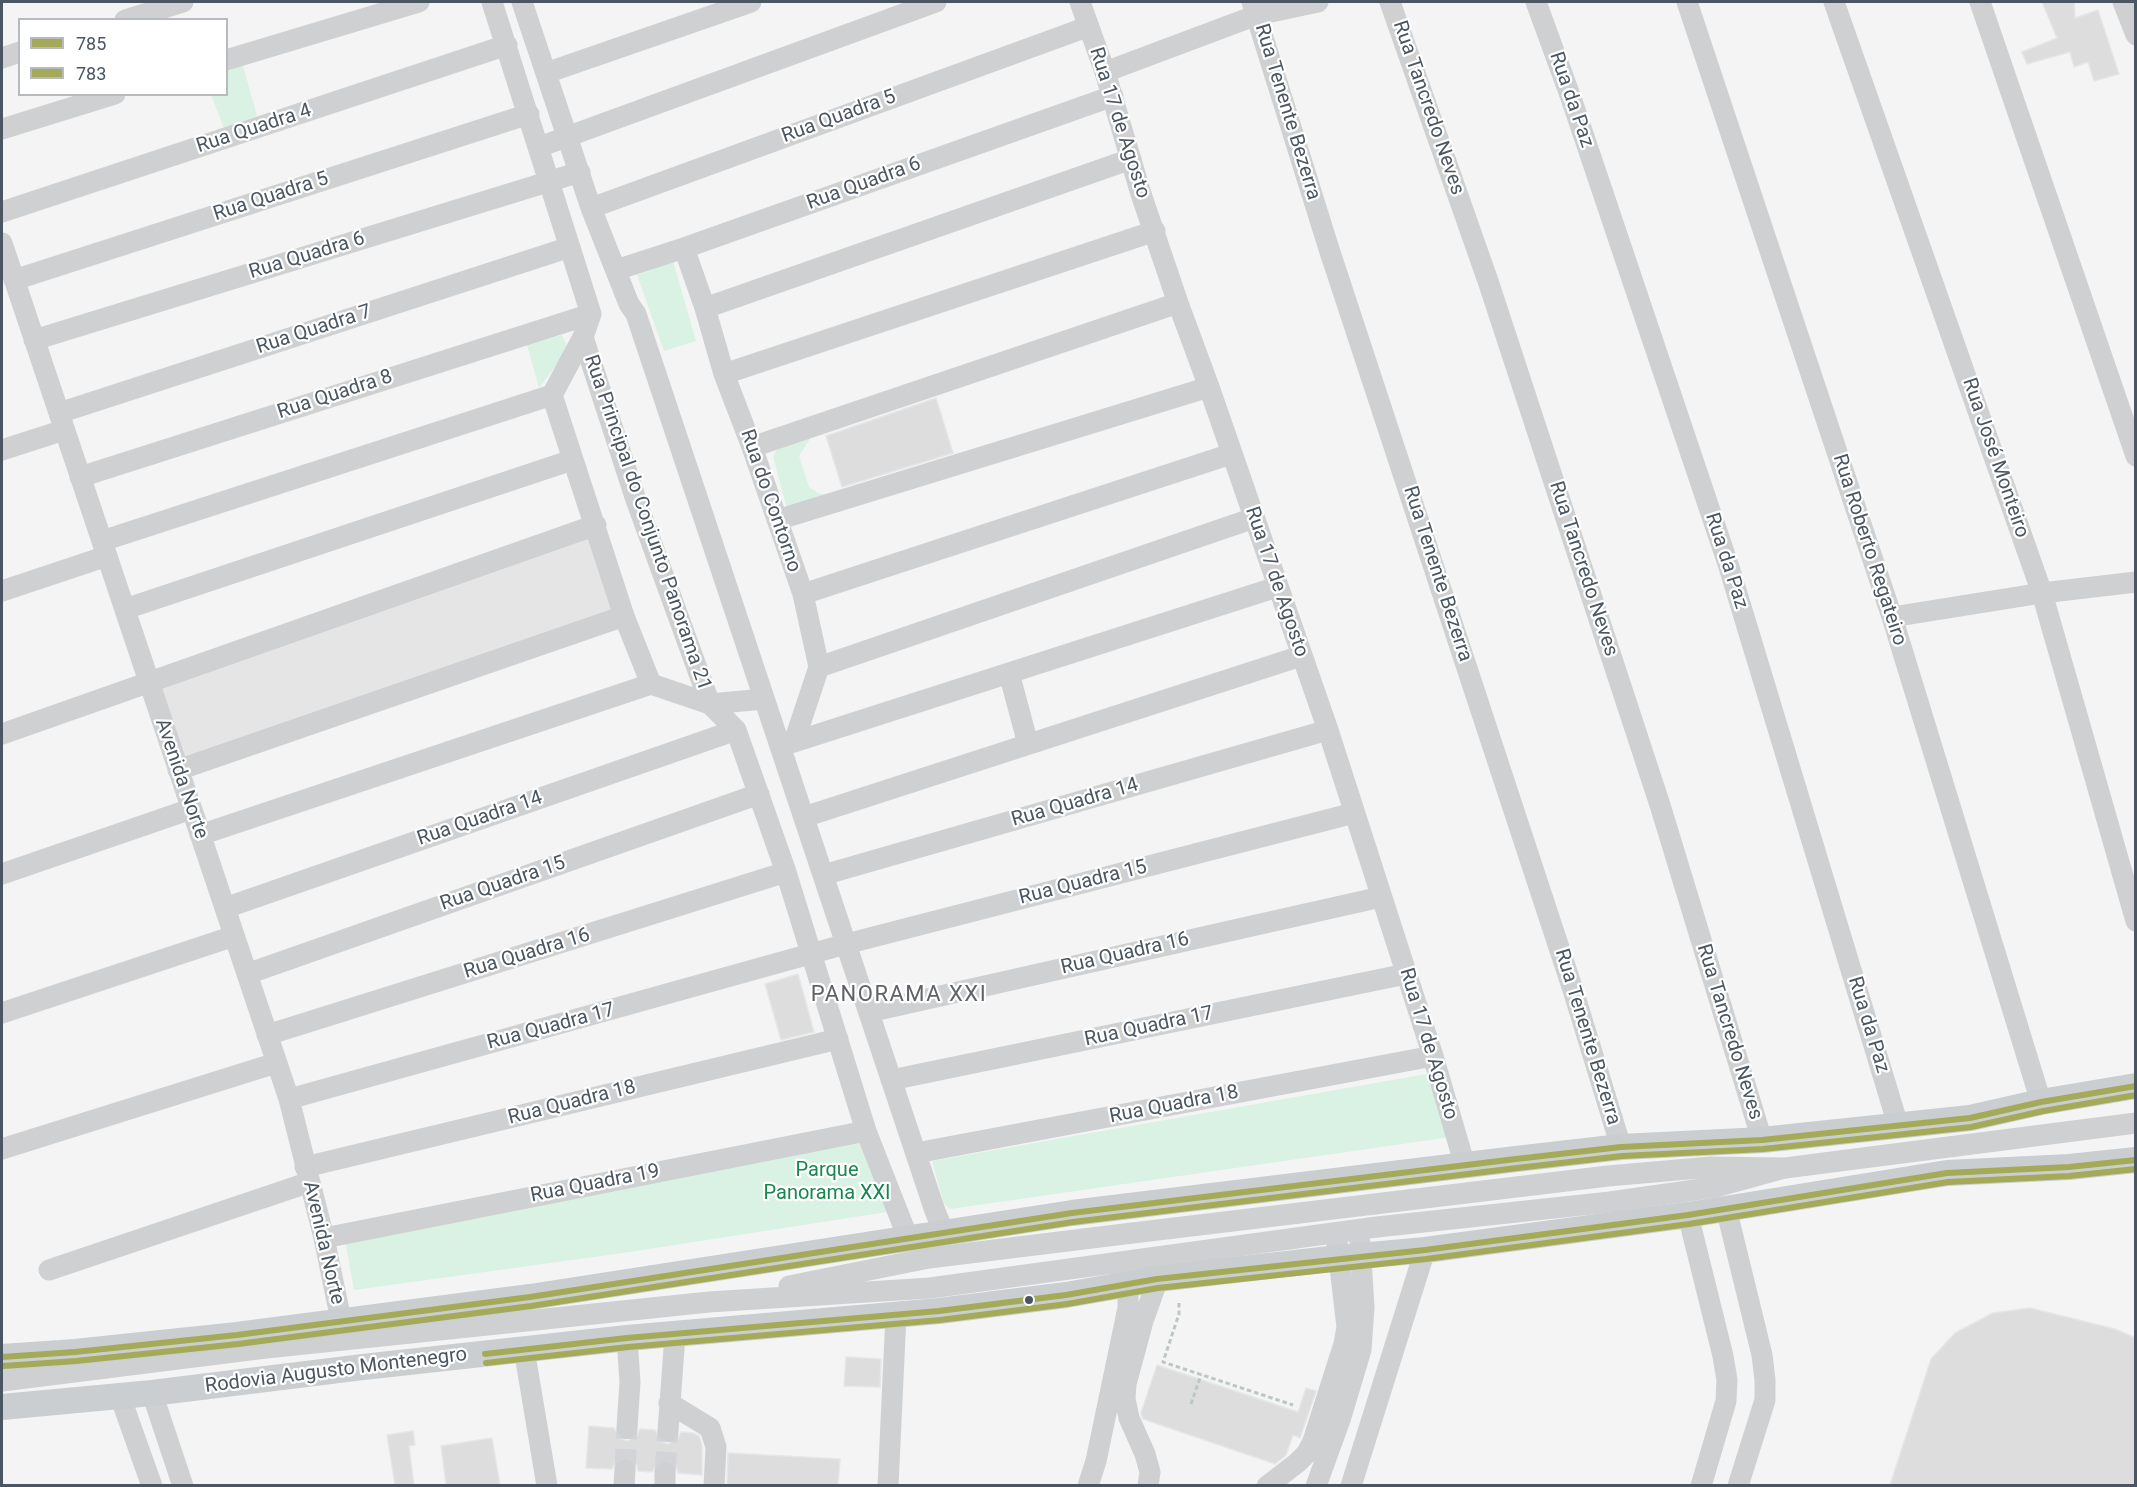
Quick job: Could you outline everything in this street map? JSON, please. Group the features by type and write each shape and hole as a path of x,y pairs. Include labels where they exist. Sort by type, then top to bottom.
{"main road":[{"path":"2,1358 226,1336 530,1297 1072,1213 1621,1147 1762,1140 1970,1118 2042,1102 2136,1086"},
{"path":"2069,1167 2109,1146 2136,1143"},
{"name":"Rodovia Augusto Montenegro","path":"2,1407 152,1393 627,1338 896,1315 1066,1295 1157,1279 1425,1250 1688,1215 1947,1173 2069,1167 2136,1160"}],"street":[{"path":"131,18 183,2"},
{"path":"228,59 419,2"},
{"path":"492,2 591,314"},
{"path":"522,2 591,208 615,270 636,314 764,699 787,744 804,817 944,1233"},
{"path":"546,73 751,2"},
{"path":"539,147 936,2"},
{"name":"Rua 17 de Agosto","path":"1080,2 1113,96 1178,303 1328,730 1433,1056 1465,1166"},
{"path":"1105,72 1254,8 1318,2"},
{"name":"Rua Tancredo Neves","path":"1390,2 1488,281 1660,805 1762,1140"},
{"name":"Rua da Paz","path":"1536,2 1571,98 1729,567 1898,1125"},
{"name":"Rua Roberto Regateiro","path":"1687,2 1892,617 2042,1102"},
{"name":"Rua José Monteiro","path":"1834,2 2042,593 2136,921"},
{"path":"1980,2 2136,456"},
{"path":"2123,2 2136,35"},
{"name":"Rua Tenente Bezerra","path":"1254,8 1329,249 1573,990 1621,1147"},
{"name":"Rua Quadra 5","path":"591,208 1088,27"},
{"name":"Rua Quadra 4","path":"2,212 507,45"},
{"path":"2,58 18,53"},
{"path":"2,129 109,96"},
{"name":"Rua Quadra 6","path":"615,270 684,248 1113,96"},
{"name":"Rua Quadra 5","path":"12,294 529,114"},
{"path":"705,308 1131,159"},
{"name":"Rua Quadra 6","path":"34,340 580,172"},
{"path":"724,374 1155,231"},
{"name":"Avenida Norte","path":"2,243 12,294 34,340 289,1099 324,1238 341,1320"},
{"name":"Rua Quadra 7","path":"2,450 62,422 570,247"},
{"name":"Rua do Contorno","path":"684,248 705,308 724,374 803,594 819,667"},
{"path":"752,447 1178,303"},
{"name":"Rua Principal do Conjunto Panorama 21","path":"591,314 583,337 636,500 710,704 736,730 813,954 866,1131 908,1238"},
{"name":"Rua Quadra 8","path":"80,477 591,314"},
{"path":"2,591 104,549 552,395 583,337"},
{"path":"777,520 1209,387"},
{"path":"552,395 624,615 651,684"},
{"path":"803,594 1231,454"},
{"path":"124,609 572,460"},
{"path":"787,744 819,667 1254,518"},
{"path":"2,734 596,525"},
{"path":"1892,617 2042,593 2136,582"},
{"path":"787,744 1277,587"},
{"path":"178,770 624,615"},
{"path":"804,817 1301,656"},
{"path":"1009,673 1028,744"},
{"path":"200,835 651,684 710,704 764,699"},
{"name":"Rua Quadra 14","path":"225,908 736,730"},
{"name":"Rua Quadra 14","path":"823,875 1328,730"},
{"name":"Rua Quadra 15","path":"247,974 759,794"},
{"path":"2,874 191,809"},
{"name":"Rua Quadra 15","path":"813,954 1354,813"},
{"name":"Rua Quadra 16","path":"267,1035 786,872"},
{"name":"Rua Quadra 16","path":"869,1012 1381,897"},
{"path":"2,1013 234,936"},
{"name":"Rua Quadra 17","path":"289,1099 813,954"},
{"name":"Rua Quadra 17","path":"891,1080 1406,974"},
{"name":"Rua Quadra 18","path":"49,1270 308,1175 838,1039"},
{"name":"Rua Quadra 18","path":"916,1153 1433,1056"},
{"path":"2,1149 276,1063"},
{"path":"709,1302 929,1258 1608,1176 1711,1167 1785,1167 2136,1123"},
{"name":"Rua Quadra 19","path":"324,1238 866,1131"},
{"path":"2,1381 266,1348 709,1302 930,1288 1358,1230 1610,1202 1716,1187 1785,1167"},
{"path":"1267,1485 1307,1453 1313,1441 1344,1344 1347,1327 1350,1257 1358,1222 1352,1212 1344,1207"},
{"path":"1316,1485 1341,1420 1361,1350 1364,1307 1350,1257 1336,1233 1338,1214 1344,1207"},
{"path":"1726,1208 1762,1355 1765,1380 1765,1400 1738,1485"},
{"path":"1688,1215 1724,1356 1727,1380 1726,1401 1701,1485"},
{"path":"1351,1485 1425,1250"},
{"path":"1151,1480 1129,1418 1125,1399 1126,1384 1157,1279 1163,1265 1172,1254"},
{"path":"1088,1485 1096,1461 1129,1297 1128,1285 1122,1271 1110,1263"},
{"path":"888,1485 896,1315"},
{"path":"668,1431 675,1335"},
{"path":"627,1338 630,1382 627,1428"},
{"path":"524,1349 547,1485"},
{"path":"152,1393 183,1485"},
{"path":"120,1396 152,1485"},
{"path":"669,1403 710,1428 716,1447 714,1485"}],"path":[{"path":"1179,1303 1179,1314 1163,1362 1293,1405"},
{"path":"1191,1404 1201,1375"}],"shaded area":[{"path":"592,531 616,613 181,764 150,686"}],"green space":[{"path":"242,62 257,116 224,128 211,96 228,96 228,68"},
{"path":"673,261 696,341 664,351 637,275"},
{"path":"562,335 568,349 539,388 527,345"},
{"path":"815,431 799,456 809,487 818,493 847,500 789,516 773,457 779,445"},
{"name":"Parque Panorama XXI","path":"1432,1073 1451,1137 950,1209 944,1204 932,1161"},
{"name":"Parque Panorama XXI","path":"859,1137 887,1212 623,1253 354,1290 345,1240"}],"building":[{"path":"2042,2 2074,2 2075,18 2098,10 2119,74 2094,81 2088,62 2074,67 2070,52 2027,64 2022,52 2057,38"},
{"path":"936,398 953,453 842,487 826,436"},
{"path":"798,974 814,1032 781,1040 765,984"},
{"path":"2030,1308 2115,1329 2136,1338 2136,1485 1890,1485 1931,1359 1955,1333 1993,1313"},
{"path":"846,1357 881,1359 880,1387 844,1386"},
{"path":"1157,1365 1298,1412 1306,1388 1316,1391 1300,1438 1293,1435 1286,1455 1275,1464 1143,1419 1141,1413"},
{"path":"589,1426 614,1428 619,1438 627,1441 637,1436 640,1429 655,1430 660,1441 668,1444 678,1439 681,1432 693,1433 699,1436 702,1445 702,1475 678,1473 676,1466 666,1460 658,1462 652,1472 638,1471 637,1465 625,1457 615,1462 612,1469 586,1468"},
{"path":"413,1431 415,1445 409,1446 414,1485 395,1485 387,1435"},
{"path":"492,1438 500,1485 446,1485 441,1446"},
{"path":"728,1453 840,1459 838,1485 727,1485"}],"tunnel":[{"path":"625,1470 627,1428"},
{"path":"665,1473 668,1431"}],"transit line":[{"name":"785","path":"2,1357 75,1352 237,1335 530,1297 1072,1213 1516,1159 1621,1147 1762,1140 1970,1118 2041,1102 2136,1086"},
{"name":"783","path":"3,1366 76,1361 238,1344 531,1306 1073,1222 1517,1168 1622,1156 1763,1149 1971,1127 2043,1111 2136,1095"},
{"name":"785","path":"485,1354 627,1338 939,1311 1066,1295 1157,1279 1425,1250 1688,1215 1947,1173 2069,1167 2136,1160"},
{"name":"783","path":"486,1363 628,1347 940,1320 1067,1304 1158,1288 1426,1259 1689,1224 1948,1182 2069,1176 2136,1169"}],"district":[{"name":"PANORAMA XXI","path":"899,995"}]}
